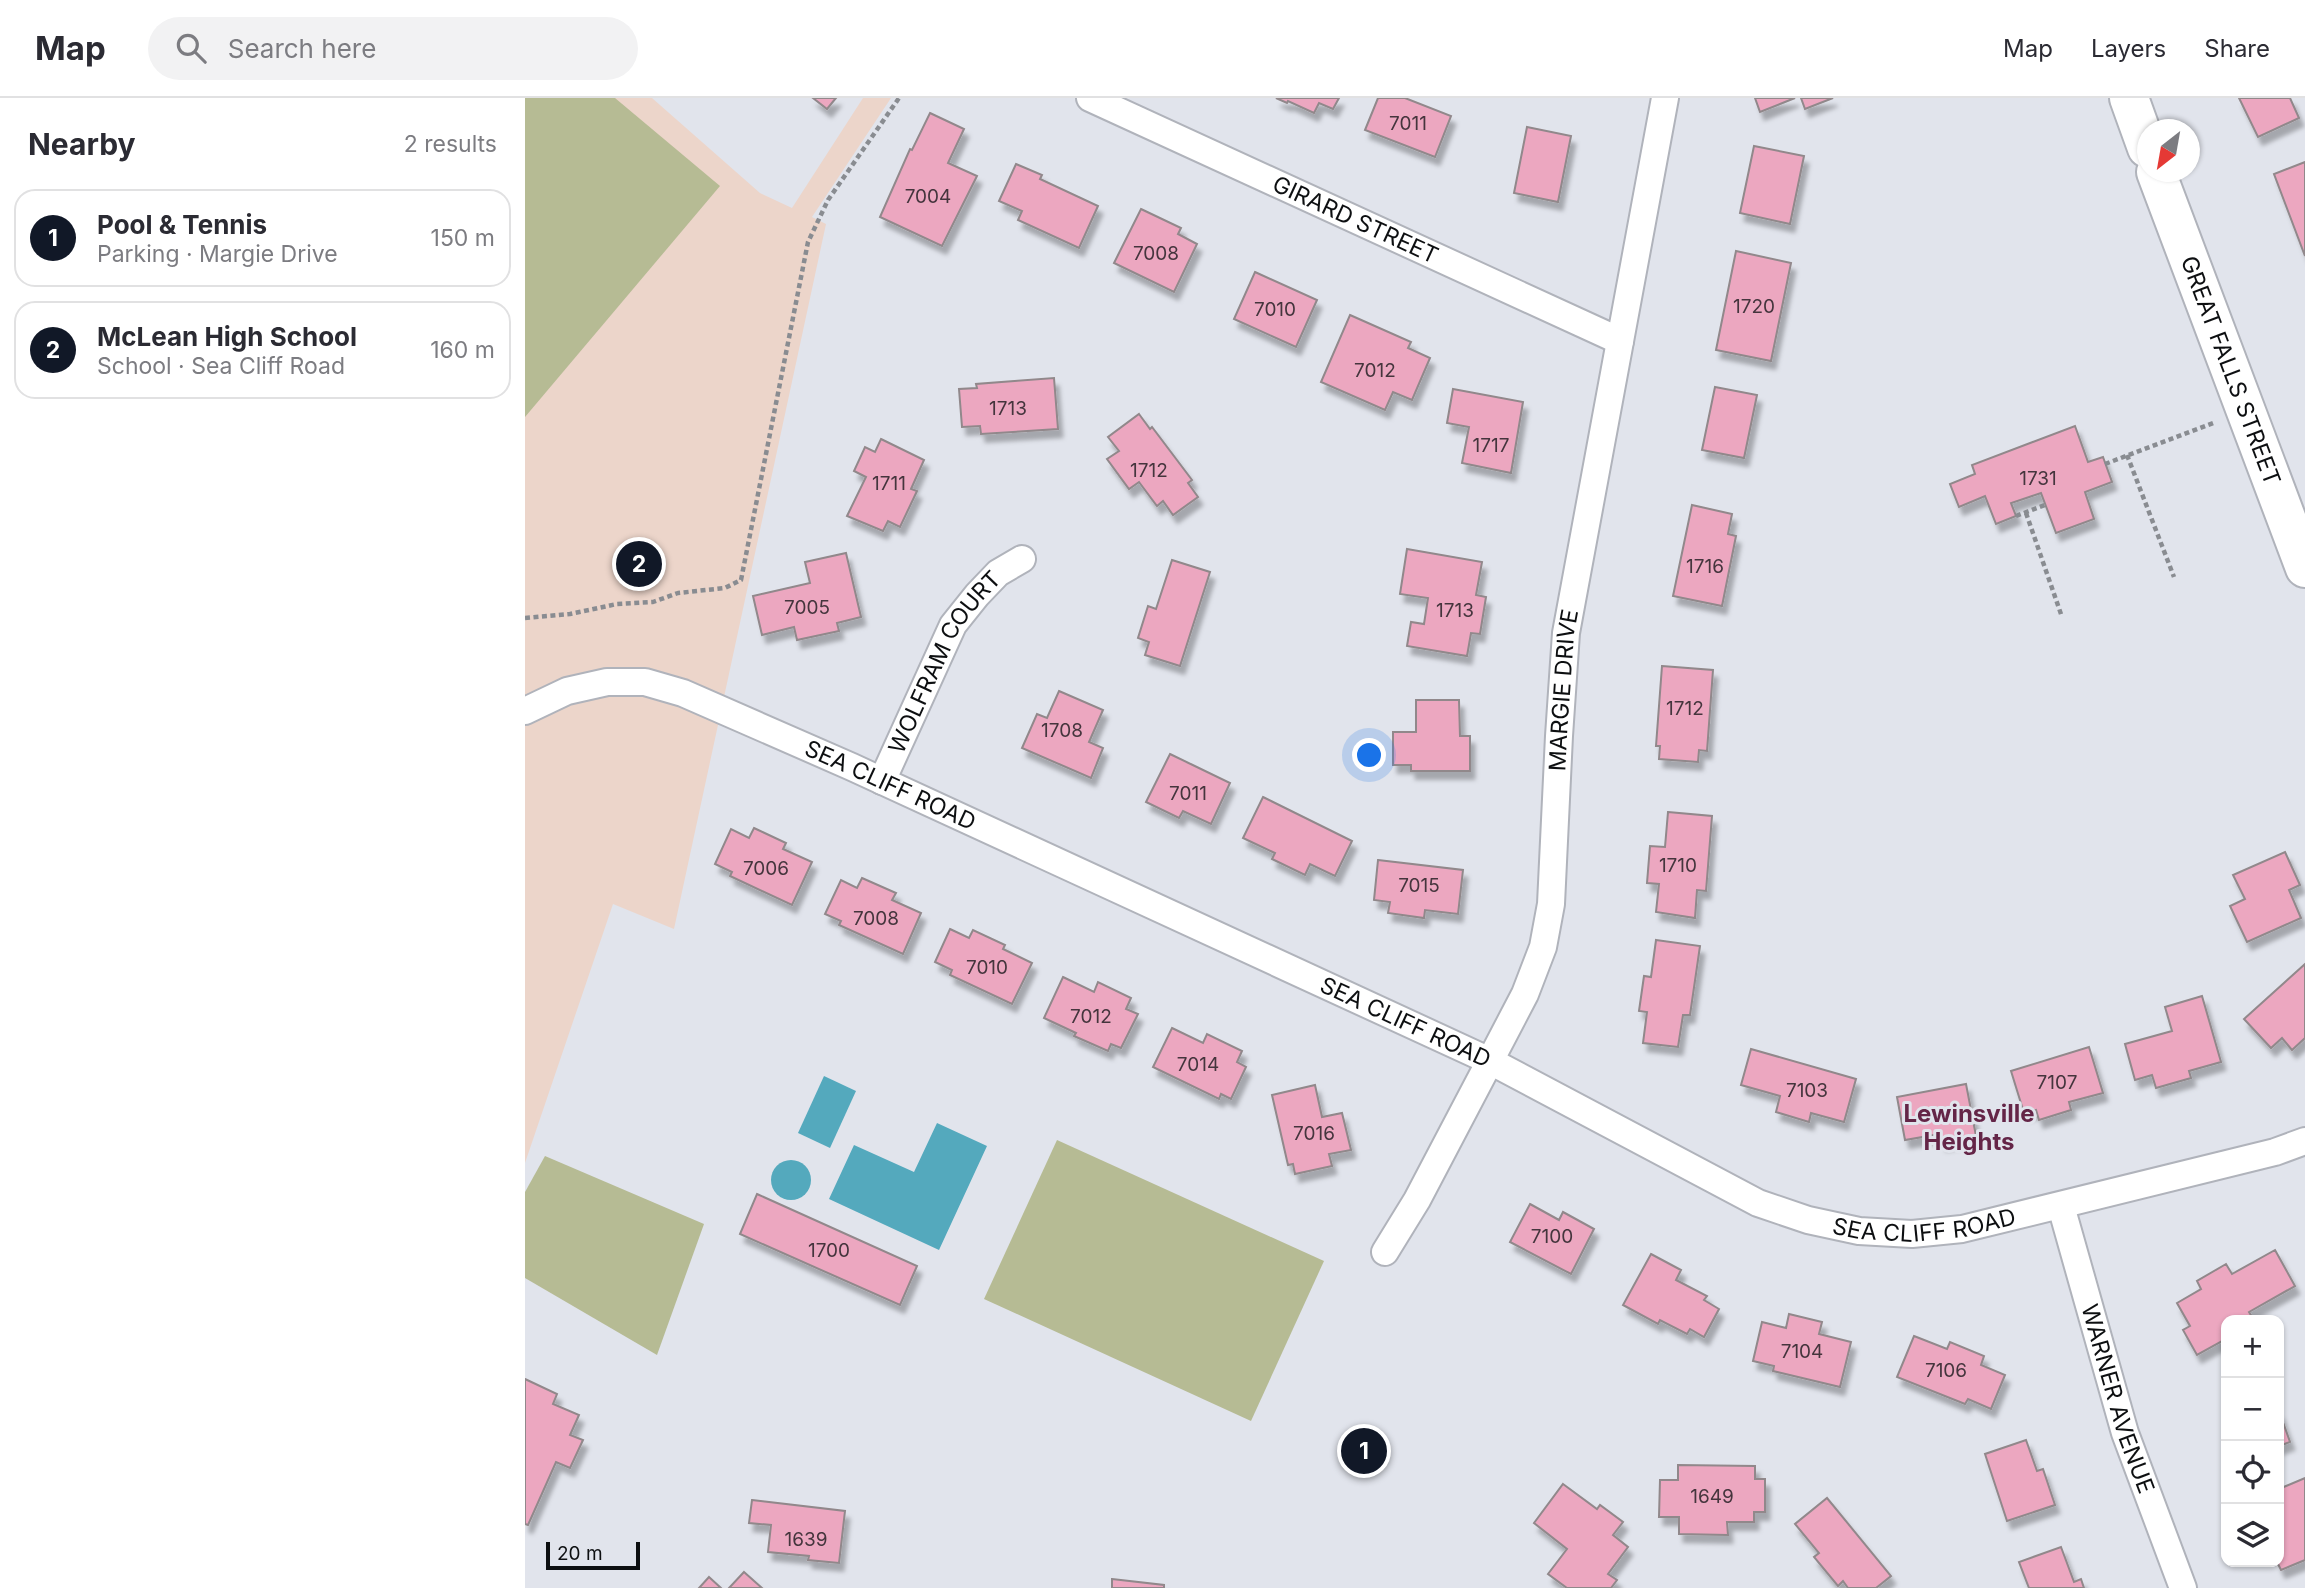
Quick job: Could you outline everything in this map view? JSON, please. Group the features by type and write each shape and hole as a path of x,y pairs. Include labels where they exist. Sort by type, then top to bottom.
{"main road":[{"path":"2129,98 2137,120"},
{"name":"GREAT FALLS STREET","path":"2160,182 2305,568"}],"street":[{"name":"GIRARD STREET","path":"1090,98 1620,341"},
{"name":"MARGIE DRIVE","path":"1385,1252 1417,1200 1525,994 1543,947 1551,904 1566,634 1665,98"},
{"name":"WOLFRAM COURT","path":"882,781 953,625 998,573 1022,559"},
{"name":"SEA CLIFF ROAD","path":"525,710 566,691 607,682 645,682 683,693 882,781 1490,1061 1758,1203 1808,1220 1859,1231 1912,1234 1962,1229 2275,1153 2305,1141"},
{"name":"WARNER AVENUE","path":"2061,1206 2126,1433 2183,1588"}],"path":[{"path":"525,618 570,614 617,604 653,602 678,593 725,587 741,580 808,242 828,200 898,98"},
{"path":"2105,464 2246,410"},
{"path":"2127,455 2174,577"},
{"path":"2016,516 2045,505"},
{"path":"2027,513 2062,617"}],"shaded area":[{"path":"525,98 652,98 760,193 792,208 863,98 891,98 812,217 826,224 674,929 613,904 525,1163"}],"green space":[{"path":"525,98 615,98 720,186 525,417"},
{"path":"1057,1140 1324,1261 1251,1421 984,1299"},
{"path":"545,1156 704,1224 657,1355 525,1278 525,1192"}],"water":[{"path":"824,1076 856,1091 830,1148 798,1133"},
{"path":"937,1123 987,1146 939,1250 829,1199 854,1145 914,1172"},
{"path":"791,1160 799,1161 805,1166 810,1172 810,1188 805,1194 799,1199 791,1200 783,1199 777,1194 772,1188 771,1180 772,1172 777,1166 783,1161"}],"building":[{"path":"813,98 836,98 827,109"},
{"path":"1276,98 1339,98 1333,109 1319,103 1314,113"},
{"path":"1378,98 1405,98 1451,116 1435,157 1365,130"},
{"path":"1755,98 1795,98 1760,112"},
{"path":"1801,98 1833,98 1805,109"},
{"path":"2239,98 2290,98 2299,118 2258,137"},
{"path":"930,113 964,129 948,163 977,176 942,246 880,217 910,149 912,150"},
{"path":"1527,127 1571,136 1558,202 1514,193"},
{"path":"1754,146 1804,156 1790,224 1740,213"},
{"path":"2305,162 2305,256 2274,174"},
{"path":"1016,164 1042,175 1040,179 1098,206 1079,248 1018,220 1022,211 999,201"},
{"path":"1141,209 1181,228 1178,234 1197,244 1174,292 1114,263"},
{"path":"1736,251 1791,263 1771,361 1716,350"},
{"path":"1255,272 1317,300 1296,347 1234,319"},
{"path":"1350,315 1411,342 1408,348 1430,358 1412,400 1393,392 1385,410 1321,382"},
{"path":"1054,378 1058,429 981,434 980,426 962,427 959,389 977,388 976,384"},
{"path":"1715,387 1757,395 1744,458 1702,450"},
{"path":"1453,389 1523,402 1511,473 1462,463 1469,427 1447,423"},
{"path":"1139,414 1192,480 1188,483 1198,497 1173,515 1163,501 1157,506 1139,482 1129,489 1107,459 1119,451 1108,437"},
{"path":"2075,426 2088,462 2103,457 2112,482 2085,492 2094,519 2056,533 2041,493 2011,503 2016,516 1996,524 1985,496 1959,507 1950,484 1975,474 1972,465"},
{"path":"881,439 924,460 911,489 917,491 900,527 888,521 883,531 847,516 866,477 854,471 865,447 875,452"},
{"path":"1692,505 1732,514 1728,534 1736,536 1722,606 1673,596"},
{"path":"1407,549 1482,562 1476,595 1486,597 1480,634 1471,633 1467,656 1407,646 1411,622 1424,624 1428,598 1400,594"},
{"path":"846,553 861,617 837,623 839,631 797,640 794,627 762,635 753,596 810,583 805,562"},
{"path":"1172,560 1210,572 1180,666 1145,655 1149,642 1138,638 1148,606 1156,609"},
{"path":"1662,666 1713,670 1707,751 1699,750 1698,762 1659,759 1660,746 1656,746"},
{"path":"1059,691 1103,710 1089,742 1103,748 1091,778 1022,748 1037,714 1047,718"},
{"path":"1416,700 1459,700 1460,736 1470,736 1470,771 1411,771 1411,765 1393,765 1393,732 1416,732"},
{"path":"1170,754 1230,783 1211,824 1183,811 1179,818 1146,802"},
{"path":"1263,797 1352,841 1335,876 1310,864 1305,875 1272,859 1275,853 1243,838"},
{"path":"1668,812 1712,816 1706,891 1697,890 1695,918 1656,912 1659,884 1647,883 1650,846 1665,847"},
{"path":"754,828 786,843 783,849 812,862 792,905 730,876 732,872 715,864 731,829 749,838"},
{"path":"2285,852 2300,885 2289,890 2301,918 2247,942 2230,906 2245,899 2233,875"},
{"path":"1378,860 1463,870 1458,914 1425,910 1424,918 1388,913 1390,902 1374,900"},
{"path":"862,878 896,893 892,900 921,913 903,954 839,925 841,921 825,914 841,880 857,888"},
{"path":"950,929 969,938 973,930 1005,945 1003,949 1032,963 1012,1004 950,975 952,970 935,962"},
{"path":"1656,940 1700,946 1690,1015 1683,1015 1678,1047 1643,1043 1647,1012 1639,1011 1644,976 1651,977"},
{"path":"2305,964 2305,1038 2292,1050 2282,1038 2271,1048 2244,1019"},
{"path":"1063,977 1094,992 1098,982 1131,998 1126,1009 1138,1014 1121,1048 1111,1044 1108,1051 1074,1036 1076,1033 1044,1018"},
{"path":"2202,996 2221,1062 2189,1071 2191,1078 2156,1088 2152,1075 2135,1080 2125,1044 2172,1031 2165,1007"},
{"path":"1172,1028 1203,1043 1207,1034 1242,1051 1237,1062 1246,1067 1231,1099 1221,1094 1219,1099 1153,1067"},
{"path":"2089,1047 2103,1093 2069,1102 2071,1110 2039,1120 2036,1110 2024,1113 2011,1071"},
{"path":"1751,1049 1856,1079 1844,1122 1811,1113 1809,1122 1776,1112 1780,1096 1741,1085"},
{"path":"1966,1084 1976,1136 1942,1143 1940,1134 1905,1140 1897,1097"},
{"path":"1315,1085 1322,1117 1342,1113 1351,1150 1329,1154 1332,1166 1295,1174 1293,1164 1288,1165 1272,1095"},
{"path":"757,1194 917,1266 900,1305 740,1234"},
{"path":"1530,1204 1559,1220 1563,1212 1594,1229 1571,1274 1510,1242"},
{"path":"2275,1250 2295,1286 2249,1312 2251,1315 2221,1315 2221,1342 2197,1355 2183,1330 2190,1326 2177,1303 2201,1289 2197,1281 2226,1264 2232,1274"},
{"path":"1651,1254 1681,1270 1676,1280 1707,1296 1704,1300 1719,1309 1704,1337 1690,1329 1687,1334 1660,1320 1658,1324 1623,1305"},
{"path":"1789,1314 1822,1322 1819,1334 1851,1342 1840,1387 1773,1371 1774,1366 1753,1361 1762,1322 1786,1328"},
{"path":"1914,1336 1947,1349 1950,1342 1984,1356 1981,1365 2005,1375 1991,1409 1968,1399 1965,1404 1897,1377"},
{"path":"525,1379 557,1394 553,1404 579,1415 570,1435 583,1440 570,1468 556,1462 528,1525 525,1524"},
{"path":"2284,1425 2290,1442 2284,1444"},
{"path":"2026,1440 2037,1471 2043,1469 2055,1505 2007,1521 1985,1454"},
{"path":"1678,1465 1755,1466 1755,1479 1765,1479 1765,1512 1754,1512 1754,1522 1727,1522 1728,1535 1679,1534 1679,1517 1659,1517 1660,1480 1678,1480"},
{"path":"2305,1478 2305,1560 2281,1570 2280,1567 2284,1567 2284,1487"},
{"path":"1563,1484 1597,1509 1600,1505 1623,1522 1613,1535 1628,1547 1608,1574 1617,1580 1611,1588 1567,1588 1548,1574 1567,1549 1534,1523"},
{"path":"1827,1498 1891,1576 1876,1588 1848,1588 1843,1581 1838,1586 1814,1557 1819,1553 1795,1524"},
{"path":"752,1500 845,1511 839,1563 808,1560 809,1556 768,1552 771,1525 749,1523"},
{"path":"2061,1547 2074,1582 2081,1579 2084,1588 2029,1588 2019,1562"},
{"path":"744,1572 762,1588 729,1588"},
{"path":"709,1577 721,1588 699,1588"},
{"path":"1112,1579 1164,1585 1164,1588 1112,1588"}],"place":[{"name":"McLean High School","path":"639,564"},
{"name":"Pool & Tennis","path":"1364,1451"}],"district":[{"name":"Lewinsville Heights","path":"1969,1128"}]}
